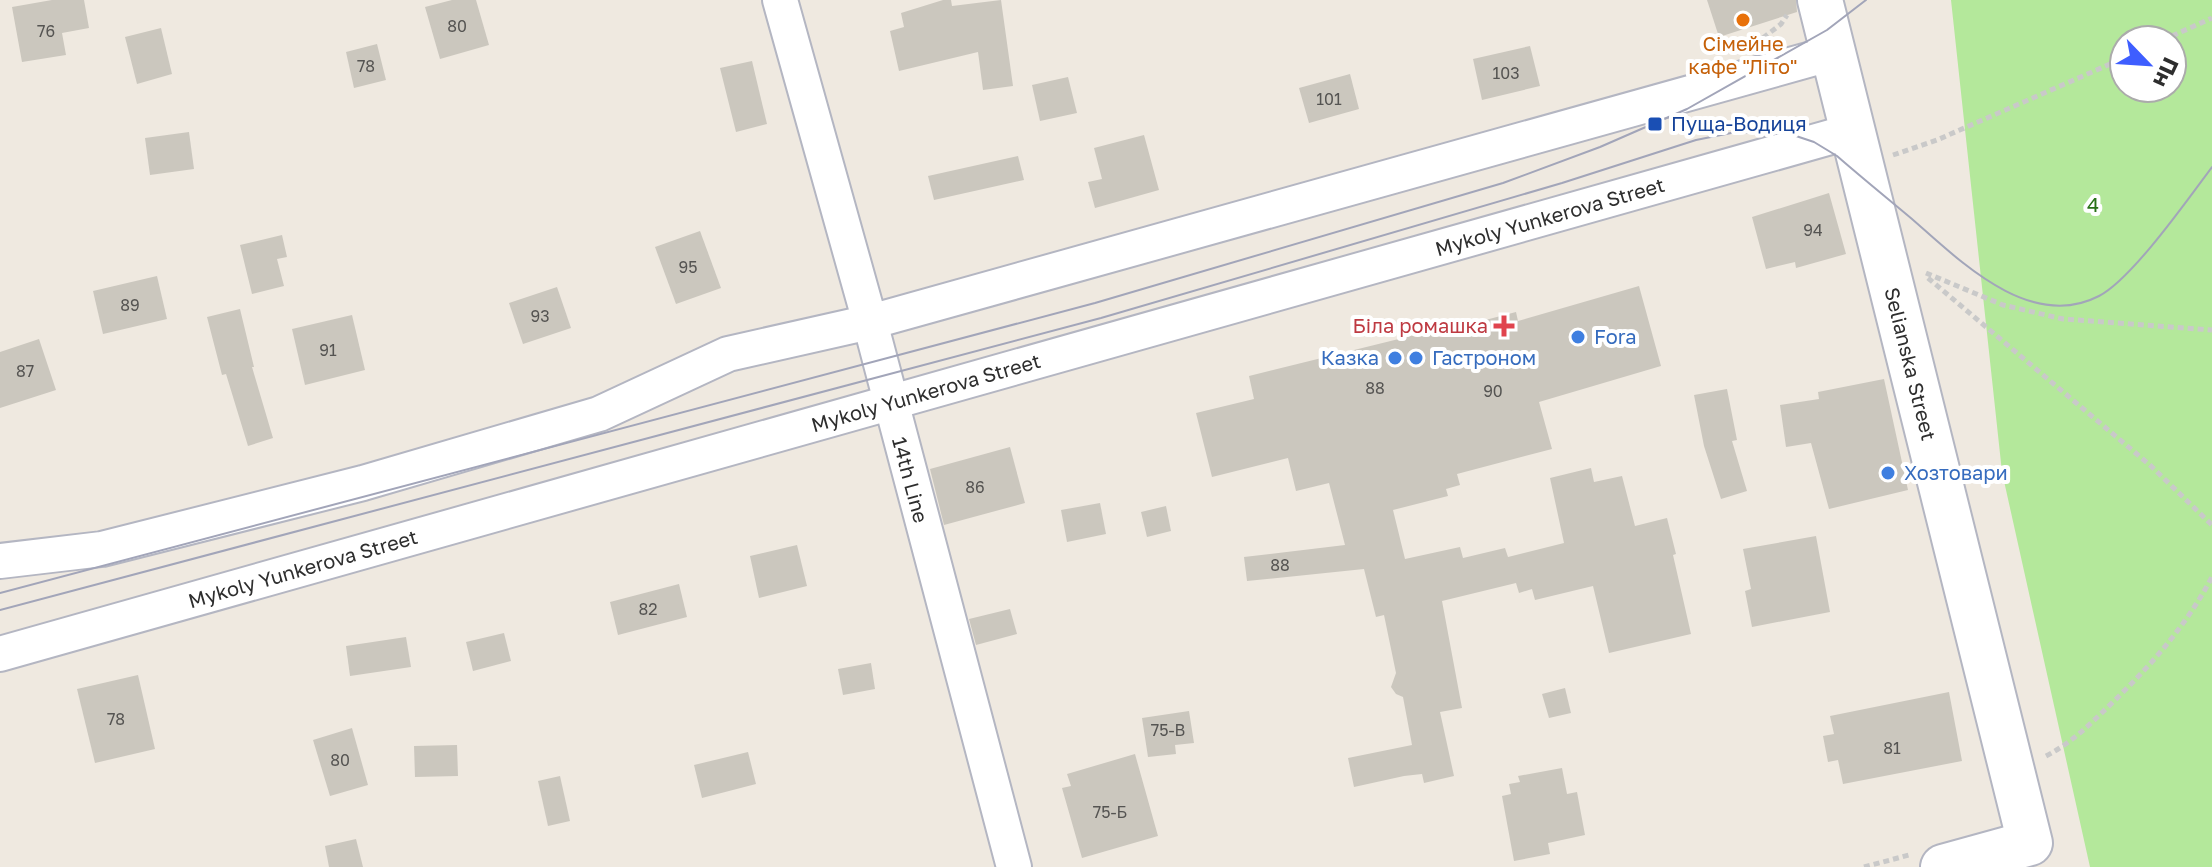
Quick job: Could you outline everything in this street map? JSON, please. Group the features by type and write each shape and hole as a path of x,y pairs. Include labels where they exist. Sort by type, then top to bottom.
{"street":[{"name":"14th Line","path":"780,0 870,322 1014,867"},
{"name":"Selianska Street","path":"1820,0 2034,855"},
{"path":"0,561 102,549 363,483 599,414 728,354 870,322 1833,53"},
{"name":"Mykoly Yunkerova Street","path":"0,654 1852,131"},
{"path":"1943,867 2034,855"}],"path":[{"path":"2188,29 2212,18"},
{"path":"1896,169 1892,155 1937,140 2108,65"},
{"path":"1919,270 1922,284"},
{"path":"1919,270 2003,305 2063,319 2212,330"},
{"path":"1919,270 2151,466 2212,525"},
{"path":"2039,742 2043,757 2071,743 2153,663 2194,612 2212,577"}],"green space":[{"name":"4","path":"1951,0 2212,0 2212,867 2090,867 2002,472"}],"building":[{"path":"52,0 84,0 89,28 62,33 66,55 22,62 12,7"},
{"path":"452,0 476,0 489,45 440,59 425,7"},
{"path":"951,0 952,6 1001,0 1013,86 983,90 978,52 899,71 890,31 904,27 901,13"},
{"name":"Сімейне кафе \"Літо\"","path":"1707,0 1796,0 1797,12 1719,37"},
{"path":"161,28 172,74 137,84 125,37"},
{"path":"377,44 386,80 354,88 346,52"},
{"path":"1530,46 1540,86 1482,100 1473,59"},
{"path":"752,61 767,124 736,132 720,68"},
{"path":"1350,74 1359,109 1309,123 1299,88"},
{"path":"1068,77 1077,113 1040,121 1032,85"},
{"path":"189,132 194,169 150,175 145,138"},
{"path":"1144,135 1159,190 1095,208 1088,182 1102,179 1094,148"},
{"path":"1018,156 1024,180 934,200 928,176"},
{"path":"1829,193 1846,254 1796,268 1795,262 1766,269 1752,217"},
{"path":"700,231 721,288 676,304 655,247"},
{"path":"282,235 287,257 277,259 284,286 252,294 240,245"},
{"path":"157,276 167,319 103,334 93,291"},
{"path":"1639,286 1661,366 1539,402 1552,449 1457,474 1460,485 1446,489 1448,496 1393,510 1405,559 1460,547 1463,558 1505,548 1508,557 1564,543 1550,478 1591,468 1594,482 1622,476 1635,526 1667,518 1691,634 1609,653 1593,586 1535,600 1532,589 1519,593 1516,583 1442,601 1462,708 1440,712 1454,776 1424,783 1422,774 1354,787 1348,758 1412,745 1403,697 1391,687 1396,673 1384,615 1376,617 1364,569 1247,581 1244,557 1345,545 1329,483 1296,491 1288,458 1212,477 1196,413 1254,399 1249,376 1516,312 1518,321"},
{"path":"557,287 571,328 523,344 509,303"},
{"path":"240,309 252,367 273,438 248,446 226,374 222,375 207,317"},
{"path":"352,315 365,370 305,385 292,329"},
{"path":"39,339 56,390 0,408 0,352"},
{"path":"1884,379 1908,490 1829,509 1811,443 1786,447 1780,405 1819,399 1818,392"},
{"path":"1727,389 1737,440 1732,441 1747,491 1721,499 1704,446 1694,395"},
{"path":"1010,447 1025,503 944,525 930,469"},
{"path":"1100,503 1106,534 1067,542 1061,510"},
{"path":"1166,506 1171,531 1147,537 1141,512"},
{"path":"1816,536 1830,612 1752,627 1745,591 1751,589 1743,549"},
{"path":"797,545 807,586 759,598 750,556"},
{"path":"679,584 687,617 618,635 610,602"},
{"path":"1010,609 1017,634 976,645 969,619"},
{"path":"504,633 511,661 473,671 466,642"},
{"path":"406,637 411,667 350,676 346,646"},
{"path":"871,663 875,689 843,695 838,669"},
{"path":"138,675 155,749 95,763 77,689"},
{"path":"1565,688 1571,713 1549,718 1542,694"},
{"path":"1949,692 1962,761 1843,784 1838,760 1828,762 1823,736 1834,734 1830,716"},
{"path":"1189,711 1194,743 1175,745 1176,754 1148,757 1142,718"},
{"path":"352,728 368,785 330,796 313,740"},
{"path":"457,745 458,776 415,777 414,746"},
{"path":"748,752 756,784 702,798 694,765"},
{"path":"1135,754 1158,836 1082,858 1062,788 1071,786 1067,774"},
{"path":"1562,768 1567,794 1577,792 1585,835 1548,843 1550,854 1514,861 1502,796 1511,794 1509,784 1520,782 1518,776"},
{"path":"560,776 570,821 548,826 538,781"},
{"path":"356,839 363,867 329,867 325,846"}],"tram line":[{"path":"0,593 1095,303 1503,183 1600,147 1687,109 1827,30 1866,0"},
{"path":"0,610 1101,318 1562,183 1696,140 1736,132 1790,134 1814,142 1837,156 1974,271 2022,298 2047,305 2073,305 2099,296 2112,287 2159,237 2212,167"}],"place":[{"name":"Сімейне кафе \"Літо\"","path":"1743,20"},
{"name":"Пуща-Водиця","path":"1655,124"},
{"name":"Біла ромашка","path":"1504,326"},
{"name":"Fora","path":"1578,337"},
{"name":"Казка","path":"1395,358"},
{"name":"Гастроном","path":"1416,358"},
{"name":"Хозтовари","path":"1888,473"}]}
